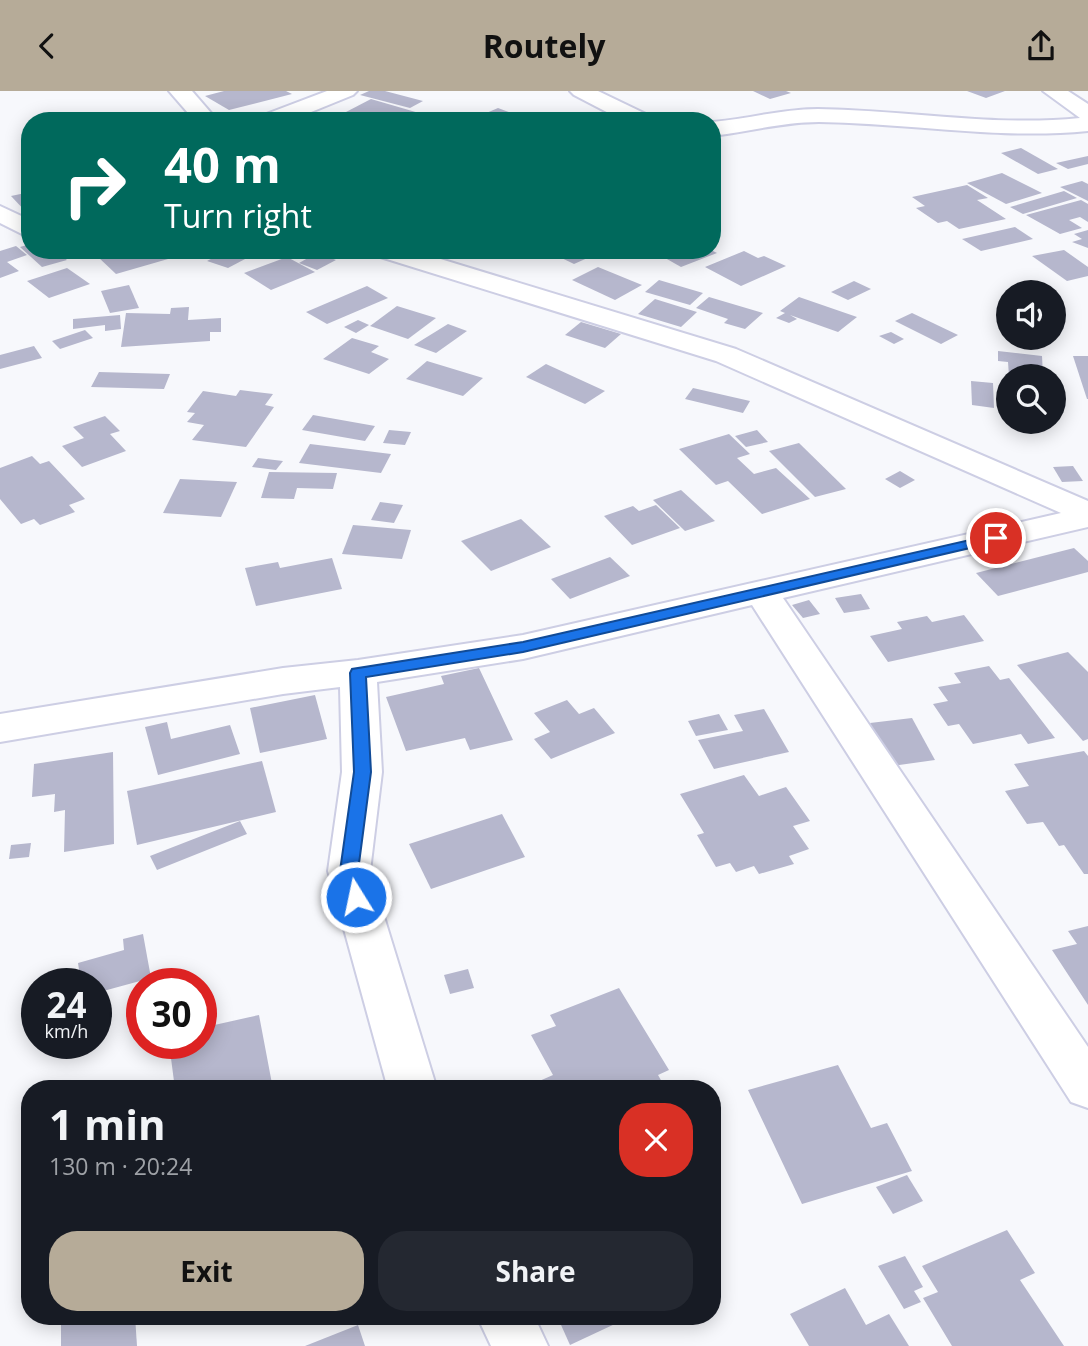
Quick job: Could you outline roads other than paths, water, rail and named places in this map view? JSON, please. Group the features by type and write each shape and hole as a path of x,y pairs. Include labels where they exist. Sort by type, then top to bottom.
{"street":[{"path":"180,91 199,112"},
{"path":"292,112 346,91"},
{"path":"582,91 624,112"},
{"path":"1054,91 1088,114"},
{"path":"721,127 759,120 826,115 895,118 989,128 1047,129 1088,124"},
{"path":"0,212 21,226"},
{"path":"0,244 21,236"},
{"path":"411,259 518,294 726,355 1088,515"},
{"path":"0,728 283,681 358,673 523,647 1088,515"},
{"path":"761,592 1088,1087"},
{"path":"358,673 362,772 349,871 410,1080"},
{"path":"510,1325 520,1346"}]}
